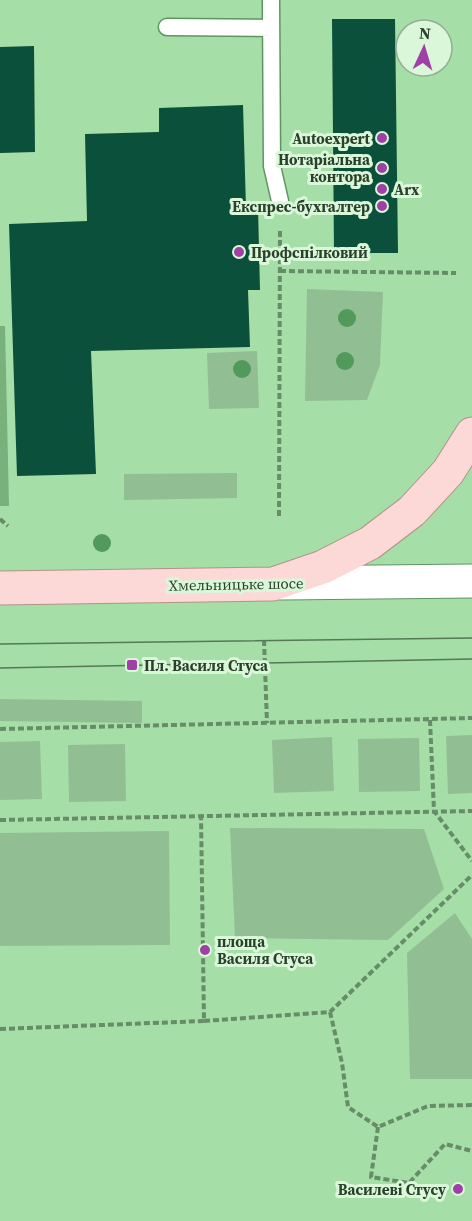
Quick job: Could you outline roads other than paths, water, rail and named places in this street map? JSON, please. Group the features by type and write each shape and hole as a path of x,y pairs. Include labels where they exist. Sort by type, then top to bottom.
{"main road":[{"path":"273,584 323,567 370,543 412,511 448,472 472,434"},
{"name":"Хмельницьке шосе","path":"0,588 472,581"}],"lane":[{"path":"271,0 272,166 280,201"},
{"path":"167,27 271,28"}],"tram line":[{"path":"0,644 472,638"},
{"path":"0,668 472,659"}],"place":[{"name":"Autoexpert","path":"382,138"},
{"name":"Нотаріальна контора","path":"382,168"},
{"name":"Arx","path":"382,189"},
{"name":"Експрес-бухгалтер","path":"382,206"},
{"name":"Профспілковий","path":"239,252"},
{"name":"Пл. Василя Стуса","path":"132,665"},
{"name":"площа Василя Стуса","path":"205,950"},
{"name":"Василеві Стусу","path":"458,1189"}]}
